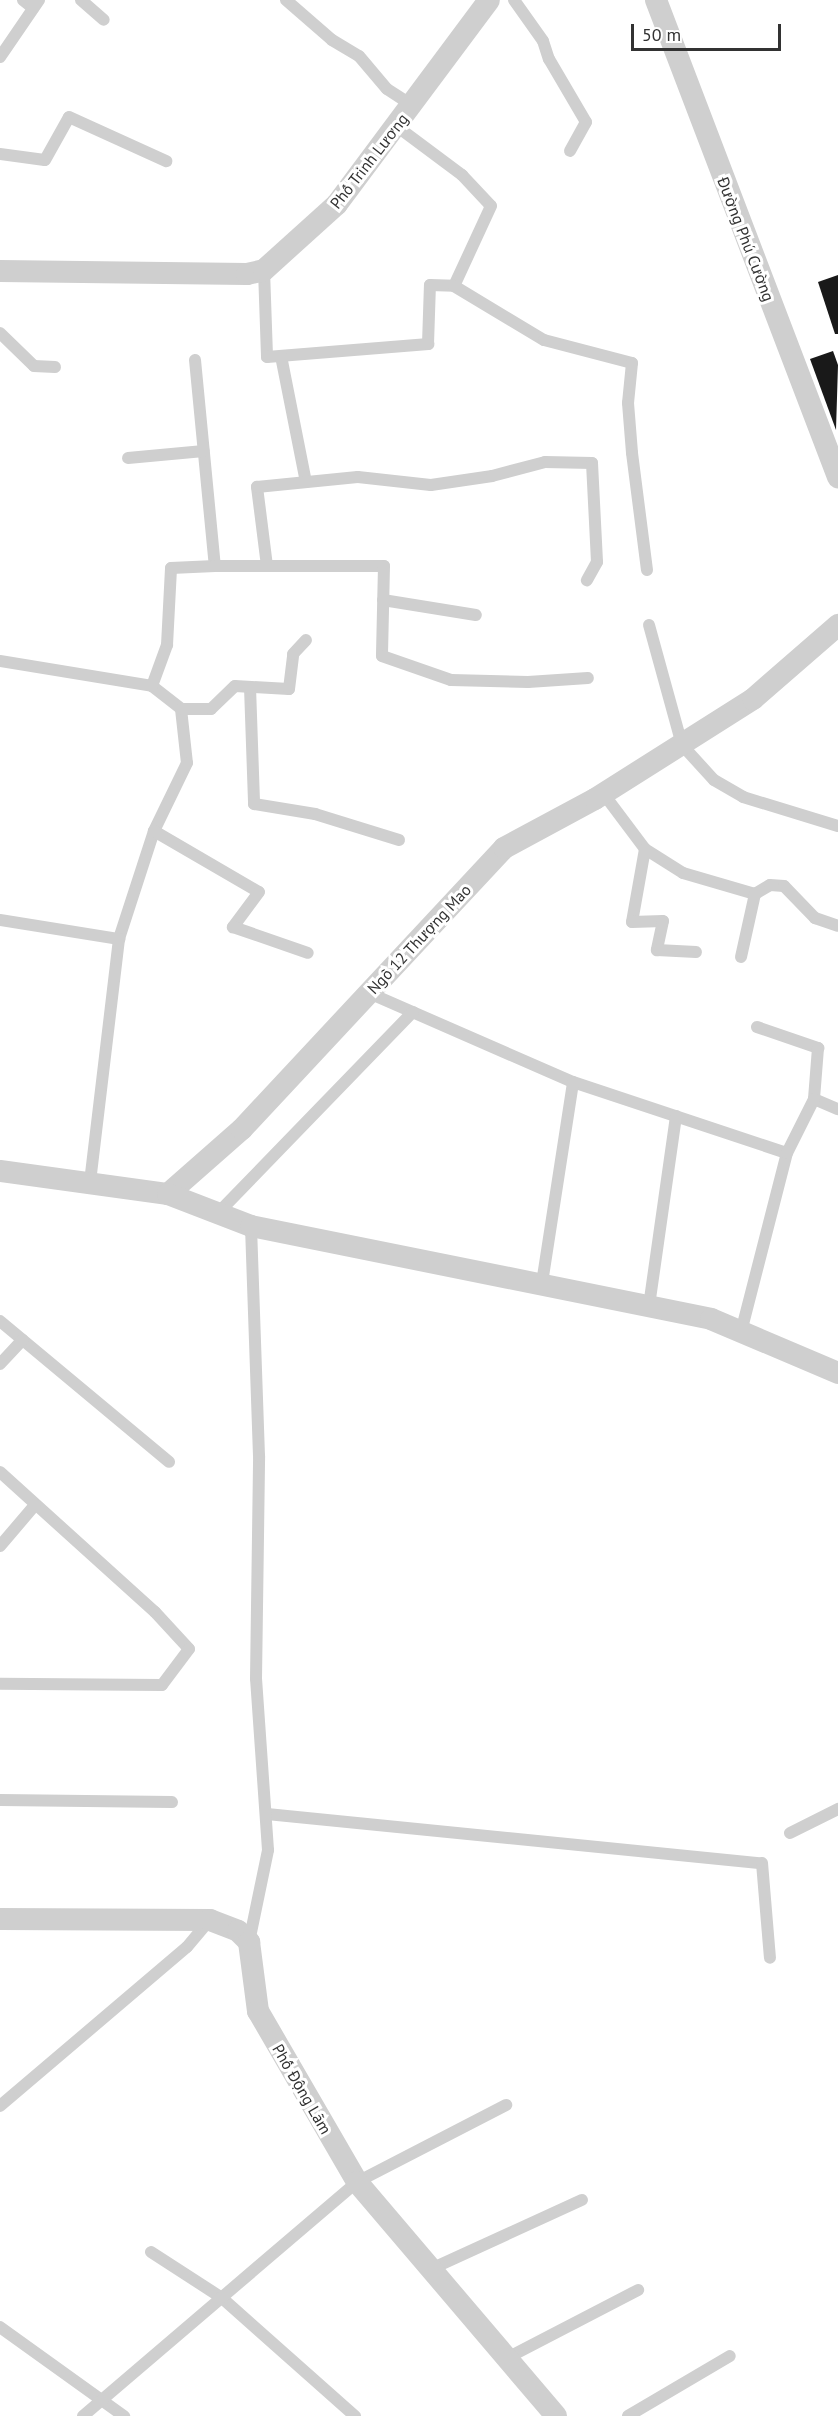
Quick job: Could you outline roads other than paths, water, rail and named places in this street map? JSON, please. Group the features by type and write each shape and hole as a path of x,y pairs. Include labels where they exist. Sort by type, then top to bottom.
{"street":[{"name":"Phố Trinh Lương","path":"264,270 337,204 394,125 413,106 489,0"},
{"name":"Đường Phú Cường","path":"656,0 794,346 834,454 838,477"},
{"path":"0,271 247,274 264,270"},
{"name":"Ngõ 12 Thượng Mao","path":"168,1194 242,1129 504,848 603,793 753,699 838,625"},
{"path":"0,1171 168,1194 251,1226 711,1319 838,1373"},
{"path":"0,1919 210,1920 238,1930 249,1941"},
{"name":"Phố Động Lãm","path":"249,1941 258,2011 357,2182 505,2359 556,2416"}],"lane":[{"path":"0,57 36,4 22,0"},
{"path":"81,0 104,20"},
{"path":"286,0 332,40 359,56 387,89 413,106"},
{"path":"514,0 543,41 549,59 586,123 570,151"},
{"path":"0,154 45,160 69,117 166,161"},
{"path":"394,125 462,175 491,206 454,286"},
{"path":"264,270 267,357 428,344 430,285 454,286 530,334 632,363 628,403 646,570"},
{"path":"0,333 34,366 55,368"},
{"path":"281,356 306,482"},
{"path":"195,360 215,566"},
{"path":"128,458 204,451"},
{"path":"267,566 257,487 358,477 431,485 492,476 545,462 592,463 597,562 588,580"},
{"path":"152,686 167,645 171,568 215,566 384,566 382,656 451,680 528,682 588,678"},
{"path":"383,600 476,615"},
{"path":"649,625 682,745 728,790 838,826"},
{"path":"0,661 152,686 181,710 211,709 235,686 289,690 293,654 306,640"},
{"path":"250,687 254,804 315,814 399,840"},
{"path":"90,1182 119,939 154,831 187,763 181,710"},
{"path":"603,793 645,849 683,873 755,894"},
{"path":"154,831 259,892 233,927 308,953"},
{"path":"645,849 632,922 663,921 657,950 696,952"},
{"path":"741,957 755,894 770,885 784,886 815,918 838,926"},
{"path":"0,920 119,939"},
{"path":"369,993 573,1082 787,1154"},
{"path":"218,1213 413,1012"},
{"path":"741,1332 787,1154 814,1099 818,1048 757,1027"},
{"path":"542,1283 573,1082"},
{"path":"814,1099 838,1109"},
{"path":"649,1306 676,1116"},
{"path":"249,1941 268,1850 256,1679 259,1456 251,1226"},
{"path":"0,1321 169,1462"},
{"path":"0,1364 22,1340"},
{"path":"0,1472 155,1612 189,1649 162,1685 0,1684"},
{"path":"0,1546 35,1505"},
{"path":"0,1800 172,1802"},
{"path":"790,1833 838,1809"},
{"path":"267,1814 762,1863 770,1958"},
{"path":"0,2106 187,1947 210,1920"},
{"path":"83,2416 357,2182 506,2105"},
{"path":"431,2269 582,2200"},
{"path":"151,2252 222,2298 355,2416"},
{"path":"505,2359 638,2290"},
{"path":"0,2326 124,2416"},
{"path":"628,2416 730,2356"}]}
